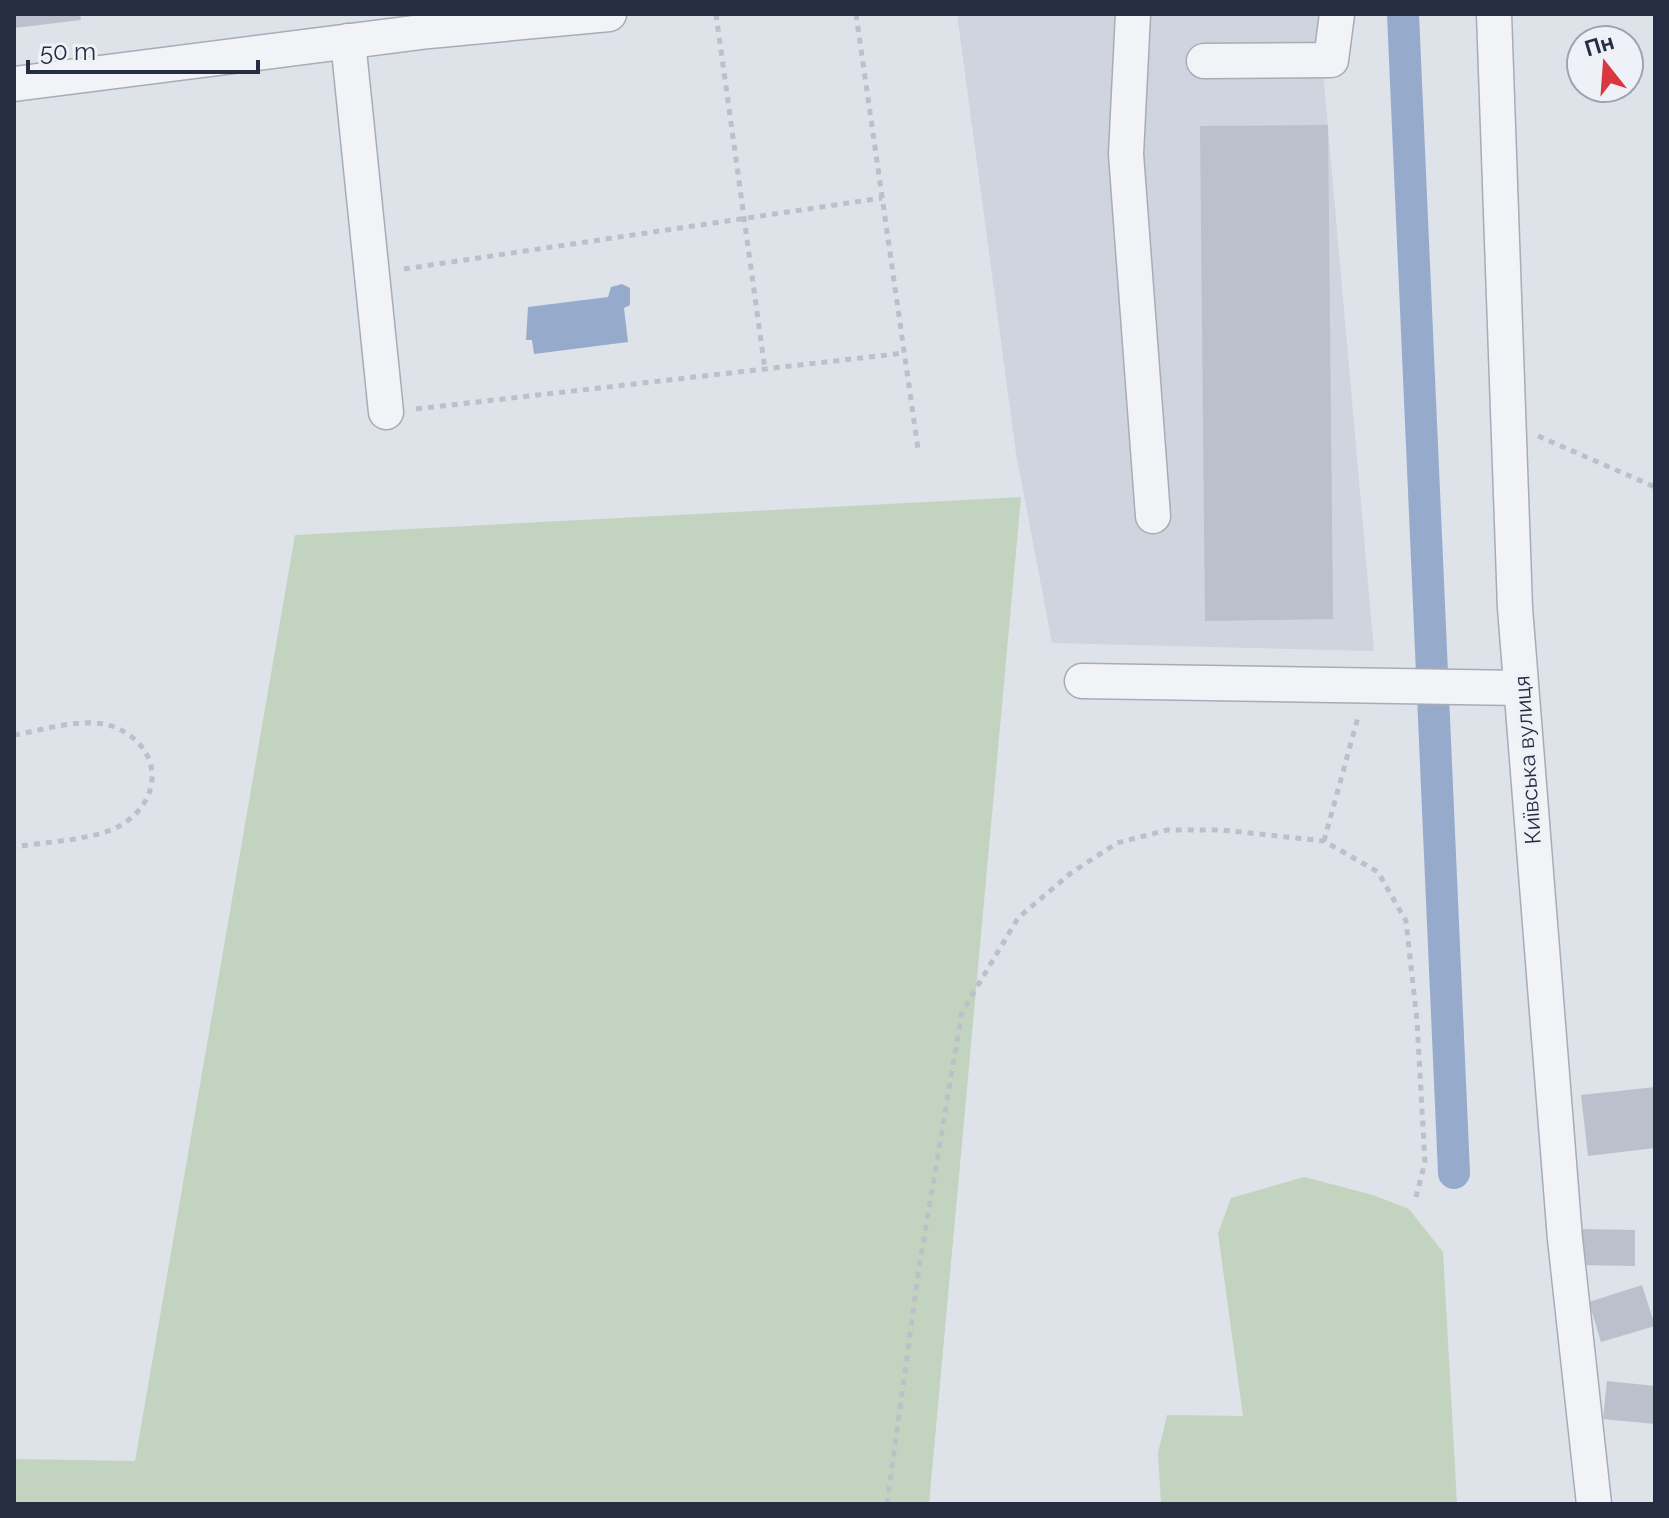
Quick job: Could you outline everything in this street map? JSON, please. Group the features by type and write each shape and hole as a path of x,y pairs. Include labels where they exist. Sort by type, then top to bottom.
{"street":[{"path":"14,84 348,41 609,14"},
{"path":"1133,14 1126,154 1153,516"},
{"path":"1204,61 1331,60 1337,14"},
{"name":"Київська вулиця","path":"1494,14 1521,688 1565,1239 1594,1504"},
{"path":"348,41 386,412"},
{"path":"1082,681 1521,688"}],"path":[{"path":"716,14 765,370"},
{"path":"856,14 918,449"},
{"path":"372,274 882,198"},
{"path":"386,412 904,353"},
{"path":"1508,423 1655,487"},
{"path":"1324,841 1367,685"},
{"path":"14,735 90,724 116,728 133,739 154,774 151,794 143,807 110,830 14,847"},
{"path":"887,1504 919,1268 962,1012 1018,918 1071,873 1117,843 1167,830 1222,830 1324,841 1378,872 1406,921 1417,1021 1425,1162 1416,1197"}],"shaded area":[{"path":"957,14 1318,14 1374,651 1052,643 1016,453"}],"green space":[{"path":"1021,497 929,1504 14,1504 14,1459 135,1461 295,535"},
{"path":"1304,1177 1373,1195 1409,1209 1443,1252 1457,1504 1161,1504 1158,1453 1167,1415 1243,1416 1218,1233 1231,1198"}],"water":[{"path":"622,284 630,288 630,305 624,308 628,342 534,354 532,340 526,340 528,307 608,297 611,287"}],"building":[{"path":"14,14 80,14 81,20 14,28"},
{"path":"1328,125 1333,619 1205,621 1200,126"},
{"path":"1655,1087 1655,1148 1588,1156 1581,1095"},
{"path":"1582,1229 1635,1230 1635,1266 1582,1265"},
{"path":"1642,1285 1655,1326 1601,1342 1589,1302"},
{"path":"1607,1381 1655,1386 1655,1424 1603,1419"}],"waterway":[{"path":"1403,14 1454,1173"}]}
